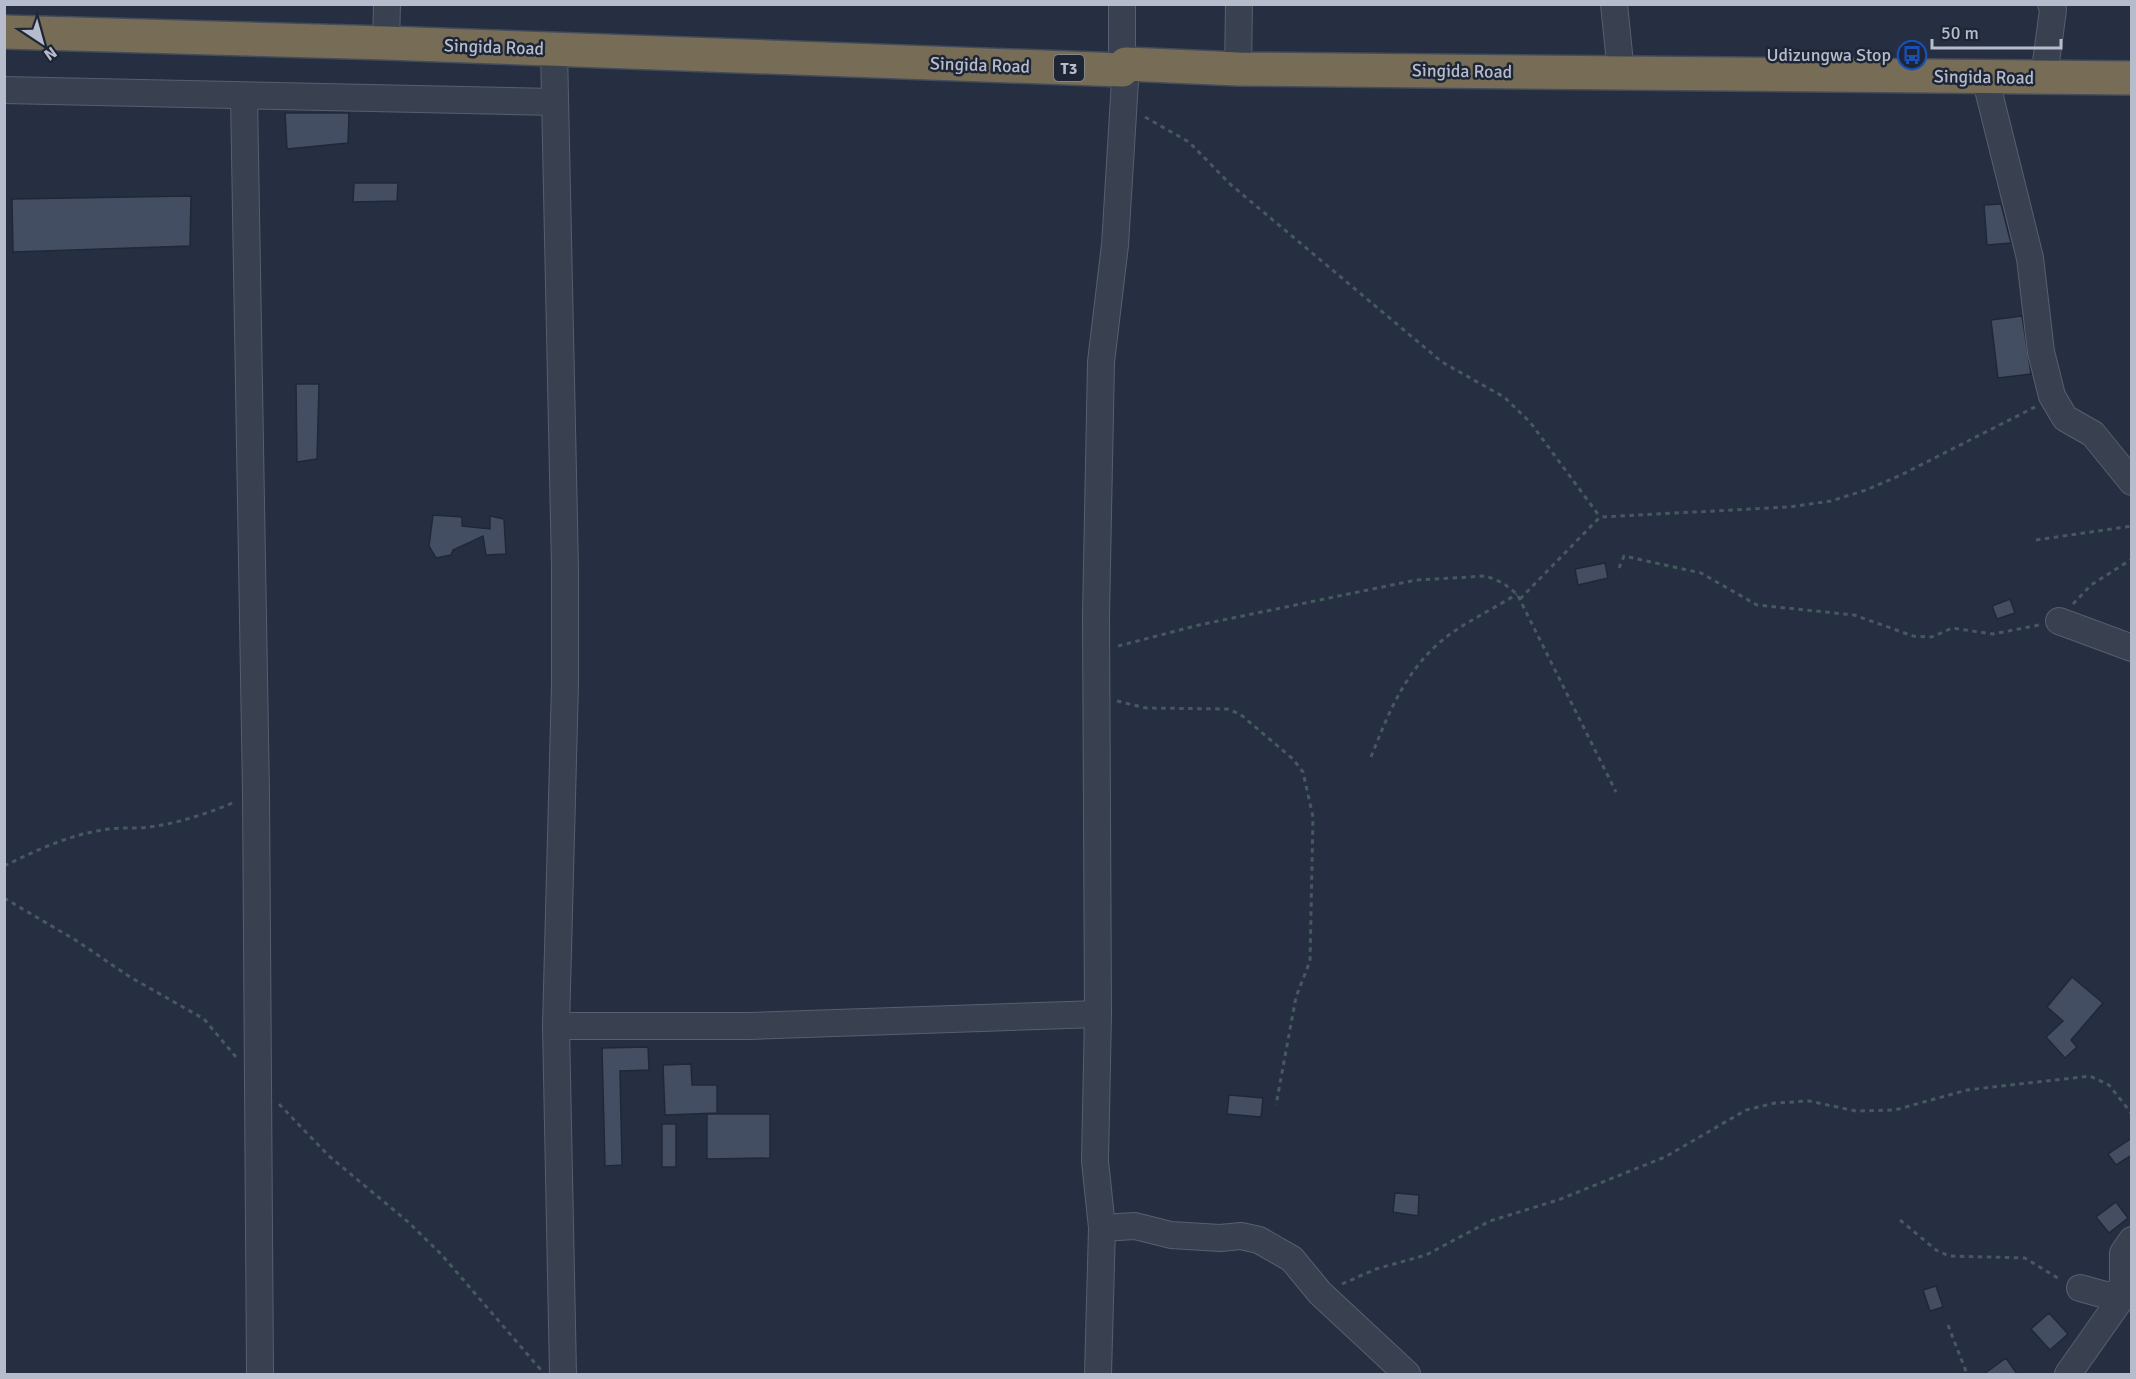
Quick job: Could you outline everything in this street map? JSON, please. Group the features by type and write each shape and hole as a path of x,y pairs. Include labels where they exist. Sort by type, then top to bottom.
{"highway":[{"name":"Singida Road","path":"4,32 1124,67 2132,78"}],"street":[{"path":"386,43 387,4"},
{"path":"1098,1374 1102,1228 1095,1161 1098,1014 1095,695 1101,362 1115,245 1125,106 1122,4"},
{"path":"1238,69 1239,4"},
{"path":"1614,4 1621,73"},
{"path":"2044,77 2052,4"},
{"path":"554,50 565,684 556,1026 563,1374"},
{"path":"1985,77 2030,258 2041,352 2052,396 2065,418 2093,434 2132,482"},
{"path":"4,90 555,102"},
{"path":"244,96 256,793 256,1081 260,1374"},
{"path":"2059,621 2132,648"},
{"path":"556,1026 749,1026 1098,1014"},
{"path":"1102,1228 1135,1226 1172,1234 1220,1238 1241,1236 1259,1240 1292,1259 1320,1293 1407,1374"},
{"path":"2068,1374 2123,1288 2123,1253 2132,1240"},
{"path":"2080,1288 2119,1293"}],"path":[{"path":"1125,106 1189,142 1245,198 1442,362 1504,398 1530,422 1600,517"},
{"path":"1520,599 1600,517 1789,507 1831,501 1866,490 1901,475 2024,414 2052,396"},
{"path":"2036,540 2132,526"},
{"path":"1619,568 1624,556 1701,573 1757,604 1854,615 1913,636 1932,637 1952,628 1993,634 2059,621 2091,585 2132,559"},
{"path":"1096,652 1199,625 1416,580 1486,576 1503,583 1517,594 1616,792"},
{"path":"1371,757 1392,704 1418,664 1440,642 1517,594"},
{"path":"1095,695 1146,708 1227,709 1240,714 1250,722 1293,759 1303,772 1313,817 1310,961 1296,997 1276,1105"},
{"path":"4,866 45,845 78,835 111,828 149,827 174,822 219,808 256,793"},
{"path":"4,898 77,941 130,977 204,1019 256,1081 329,1156 407,1221 441,1254 545,1374"},
{"path":"1320,1293 1376,1269 1426,1255 1490,1221 1558,1200 1665,1157 1746,1110 1774,1103 1809,1101 1856,1111 1895,1110 1967,1090 2090,1076 2109,1085 2132,1114"},
{"path":"1900,1220 1936,1250 1948,1256 2025,1258 2068,1284 2080,1288"},
{"path":"1948,1325 1966,1374"}],"building":[{"path":"285,113 349,113 348,143 287,149"},
{"path":"354,183 398,183 397,201 353,202"},
{"path":"191,196 190,246 13,252 12,199"},
{"path":"2001,204 2011,243 1987,245 1984,205"},
{"path":"2022,316 2031,374 1998,378 1991,320"},
{"path":"296,384 319,384 317,459 297,462"},
{"path":"433,515 462,517 462,526 490,529 490,516 504,519 506,554 486,555 483,536 453,550 451,555 436,558 429,546"},
{"path":"1605,563 1608,578 1578,585 1575,569"},
{"path":"2010,599 2015,613 1997,619 1992,606"},
{"path":"2072,977 2103,1003 2071,1040 2077,1047 2065,1058 2046,1037 2063,1021 2047,1007"},
{"path":"648,1047 649,1070 620,1071 622,1165 605,1166 602,1048"},
{"path":"691,1064 692,1085 717,1085 717,1113 665,1115 663,1065"},
{"path":"1229,1095 1263,1098 1261,1117 1227,1114"},
{"path":"707,1114 770,1114 770,1158 707,1159"},
{"path":"662,1124 676,1124 676,1167 662,1167"},
{"path":"2132,1138 2132,1155 2116,1165 2108,1154"},
{"path":"1395,1193 1419,1195 1418,1216 1393,1212"},
{"path":"2116,1202 2128,1218 2109,1233 2096,1217"},
{"path":"1936,1286 1943,1307 1930,1311 1923,1290"},
{"path":"2049,1313 2068,1334 2050,1350 2031,1329"},
{"path":"2006,1358 2017,1374 1984,1374"}],"place":[{"name":"Udizungwa Stop","path":"1912,55"}]}
